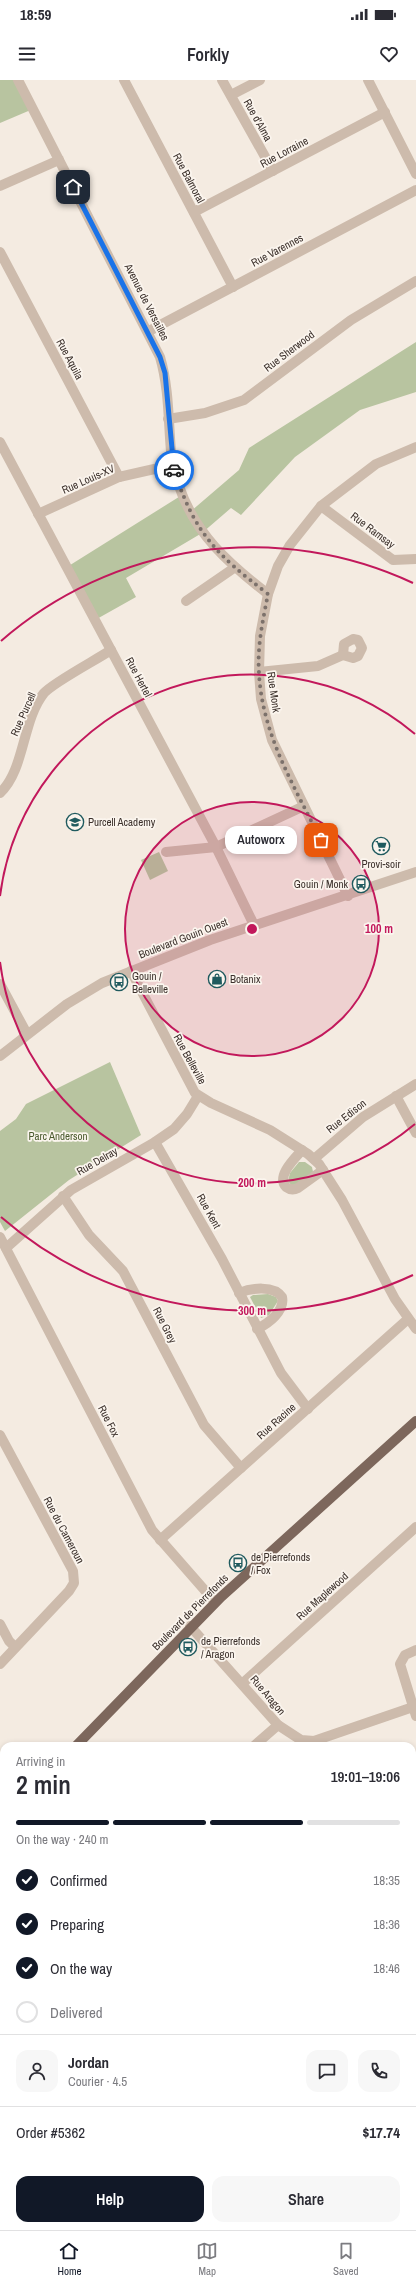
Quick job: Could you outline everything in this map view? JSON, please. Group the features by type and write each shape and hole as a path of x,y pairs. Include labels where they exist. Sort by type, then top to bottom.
{"main road":[{"name":"Boulevard de Pierrefonds","path":"80,1742 190,1626 215,1602 416,1421"}],"street":[{"name":"Avenue de Versailles","path":"18,80 149,331 165,373 172,465 182,495 196,525 214,548 234,568 268,594"},
{"name":"Rue Balmoral","path":"124,80 233,287"},
{"name":"Rue d'Alma","path":"222,80 273,171"},
{"path":"231,95 260,80"},
{"path":"368,80 416,174"},
{"name":"Rue Lorraine","path":"194,212 385,112"},
{"path":"0,186 59,160"},
{"name":"Rue Varennes","path":"149,331 416,190"},
{"name":"Rue Aquila","path":"0,252 119,477"},
{"name":"Rue Sherwood","path":"168,419 205,413 244,400 351,320 416,281"},
{"name":"Rue Hertel","path":"0,442 216,847 254,925"},
{"name":"Rue Monk","path":"348,896 272,740 261,699 259,672 260,636 268,594 278,566 290,545 320,506 376,464 416,447"},
{"name":"Rue Louis-XV","path":"38,514 119,477 172,465"},
{"name":"Rue Ramsay","path":"320,506 393,560 416,559"},
{"path":"186,601 234,568"},
{"name":"Rue Purcell","path":"0,793 10,781 31,719 44,693 111,650"},
{"path":"259,672 318,666 343,655"},
{"path":"166,852 216,847 304,806"},
{"name":"Boulevard Gouin Ouest","path":"0,1056 27,1034 82,994 131,971 254,925 348,896 416,872"},
{"name":"Rue Belleville","path":"131,971 187,1080 198,1096 263,1126 302,1150 314,1159 323,1170 408,1319 416,1329"},
{"path":"0,984 27,1034"},
{"name":"Rue Edison","path":"314,1159 355,1123 416,1084"},
{"name":"Rue Delray","path":"6,1248 19,1238 63,1196 92,1177 155,1142 182,1120 198,1096"},
{"path":"396,1096 416,1133"},
{"name":"Rue Kent","path":"155,1142 288,1383 308,1409"},
{"path":"302,1150 284,1175 283,1181 287,1187 294,1190 323,1170"},
{"name":"Rue Grey","path":"63,1196 89,1235 123,1271 204,1425 241,1468"},
{"name":"Rue Fox","path":"0,1237 147,1521 160,1540 215,1602"},
{"path":"239,1293 269,1289 278,1292 282,1297 279,1310 270,1321 258,1329"},
{"name":"Rue Racine","path":"160,1540 408,1319"},
{"name":"Rue du Cameroun","path":"0,1435 74,1577 72,1588 0,1664"},
{"name":"Rue Maplewood","path":"243,1684 416,1527"},
{"path":"0,1624 15,1647"},
{"name":"Rue Aragon","path":"190,1626 278,1725 301,1740 314,1741 415,1710 400,1664 405,1655 416,1650"},
{"path":"259,1742 278,1725"}],"green space":[{"path":"0,80 18,80 33,109 0,123"},
{"path":"416,342 416,392 360,410 295,457 241,515 231,508 202,533 126,578 136,597 95,620 67,567 182,495 190,512 239,470 249,448"},
{"path":"159,852 168,871 150,880 141,860"},
{"name":"Parc Anderson","path":"110,1062 141,1135 69,1180 5,1231 0,1222 0,1131 16,1119 26,1104"},
{"path":"299,1162 305,1162 312,1167 313,1172 296,1185 291,1185 288,1181 290,1173"},
{"path":"268,1294 276,1297 278,1301 269,1315 261,1318 250,1297 253,1295"}],"way so far":[{"path":"174,470 182,495 196,525 202,533 214,548 234,568 268,594 260,636 259,672 261,699 265,718 272,740 321,840"}],"place":[{"name":"Purcell Academy","path":"75,822"},
{"name":"Autoworx","path":"321,840"},
{"name":"Provi-soir","path":"381,846"},
{"name":"Gouin / Monk","path":"361,884"},
{"name":"Botanix","path":"217,979"},
{"name":"Gouin / Belleville","path":"119,982"},
{"name":"de Pierrefonds / Fox","path":"238,1563"},
{"name":"de Pierrefonds / Aragon","path":"188,1647"}],"route":[{"path":"73,187 149,331 160,357 165,373 172,465 174,470"}]}
